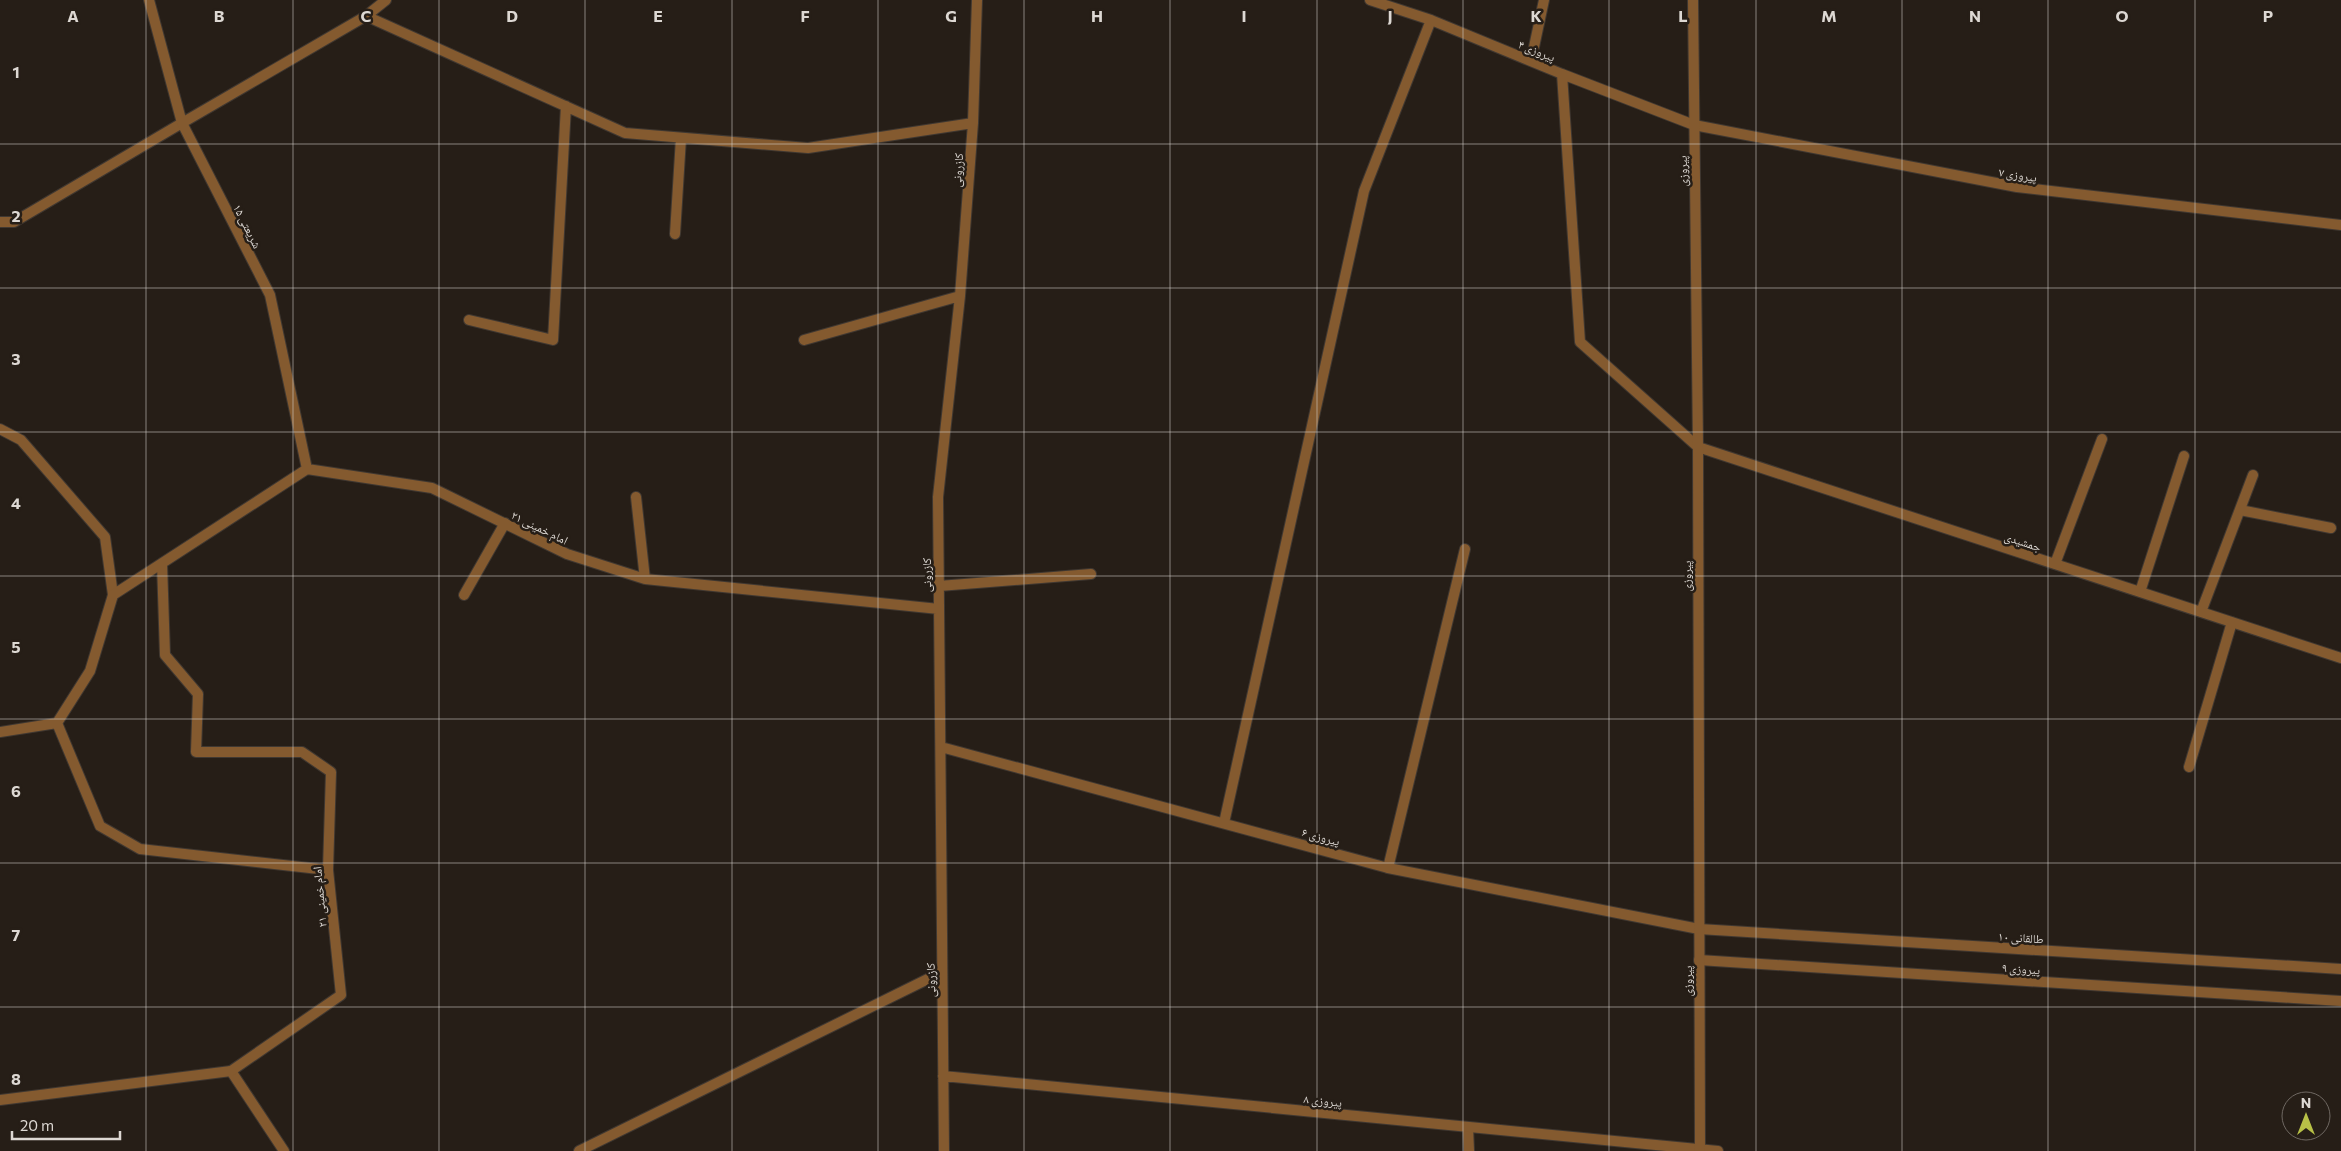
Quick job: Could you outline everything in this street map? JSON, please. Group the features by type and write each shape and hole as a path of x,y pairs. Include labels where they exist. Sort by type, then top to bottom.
{"street":[{"name":"شریعتی ۱۵","path":"149,0 182,123 270,295 307,469"},
{"path":"0,222 14,222 366,16 386,0"},
{"name":"کازرونی","path":"944,1151 938,497 960,296 973,123 977,0"},
{"name":"پیروزی ۴","path":"1370,0 1430,20 1694,125"},
{"path":"1530,61 1544,0"},
{"name":"پیروزی","path":"1693,0 1698,447 1700,1150"},
{"path":"366,16 625,133 808,148 973,123"},
{"path":"1224,823 1364,191 1430,20"},
{"path":"1562,74 1580,342 1698,447"},
{"path":"469,320 553,340 566,106"},
{"name":"پیروزی ۷","path":"1694,125 2017,187 2341,225"},
{"path":"676,234 681,138"},
{"path":"804,340 960,296"},
{"path":"0,429 22,440 105,537 113,594 90,671 57,723 0,732"},
{"path":"2055,564 2102,439"},
{"name":"جمشیدی","path":"1698,447 2341,658"},
{"path":"2140,592 2184,456"},
{"path":"113,594 307,469"},
{"name":"امام خمینی ۲۱","path":"307,469 432,488 567,554 645,578 939,609"},
{"path":"2201,612 2253,475"},
{"path":"636,497 645,578"},
{"path":"2240,510 2331,528"},
{"path":"464,594 505,523"},
{"path":"1388,868 1465,549"},
{"name":"امام خمینی ۲۱","path":"0,1100 231,1071 341,995 328,870 331,772 302,752 196,752 198,694 165,654 162,563"},
{"path":"939,586 1091,574"},
{"path":"2189,767 2232,622"},
{"path":"57,723 100,826 140,849 328,870"},
{"name":"پیروزی ۶","path":"940,747 1388,868 1699,930"},
{"name":"طالقانی ۱۰","path":"1699,930 2341,969"},
{"name":"پیروزی ۹","path":"1699,960 2341,1001"},
{"path":"579,1151 942,972"},
{"path":"231,1071 284,1151"},
{"name":"پیروزی ۸","path":"943,1076 1718,1151"},
{"path":"1468,1127 1469,1151"}]}
